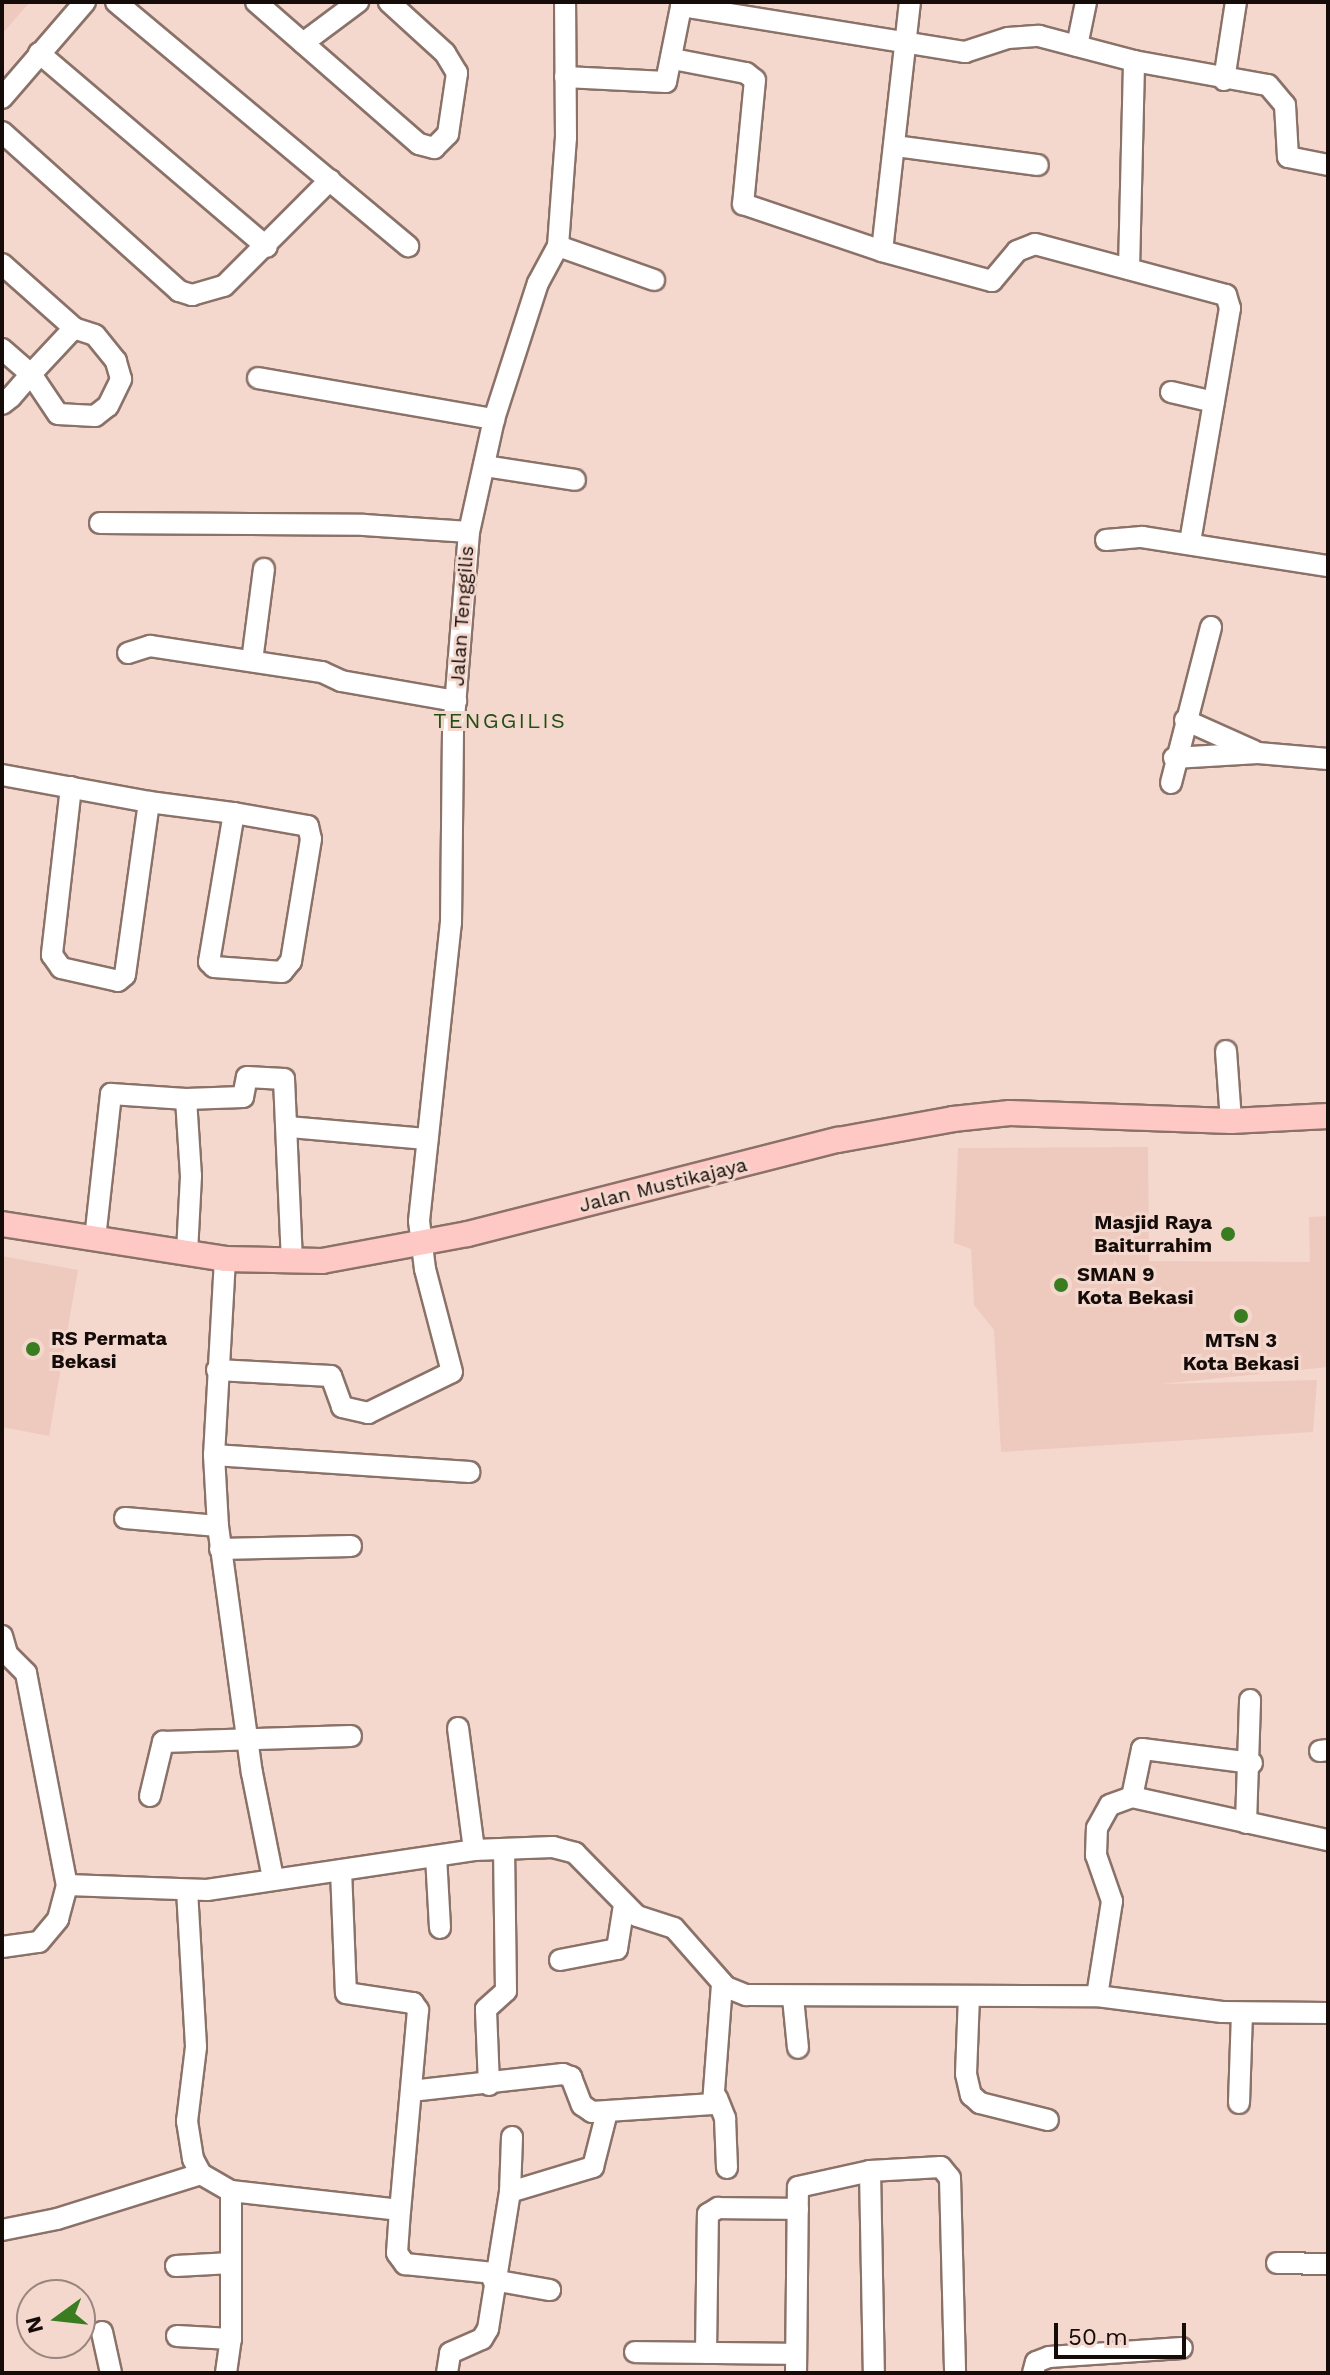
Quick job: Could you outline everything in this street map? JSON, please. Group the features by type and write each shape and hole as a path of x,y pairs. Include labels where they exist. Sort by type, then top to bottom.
{"main road":[{"name":"Jalan Mustikajaya","path":"2,1224 225,1259 292,1261 420,1244 838,1140 953,1119 1010,1113 1231,1121 1328,1116"}],"street":[{"path":"2,98 85,2"},
{"path":"116,2 408,246"},
{"path":"256,2 419,144 434,148 448,134 457,73 445,53 389,2"},
{"path":"303,43 358,2"},
{"name":"Jalan Tenggilis","path":"217,1370 331,1376 342,1407 368,1413 447,1379 452,1368 420,1244 427,1139 451,923 456,701 469,532 494,419 538,283 558,246 565,2"},
{"path":"882,251 910,2"},
{"path":"1077,46 1086,2"},
{"path":"1224,80 1236,2"},
{"path":"565,77 666,82 673,59 681,4 965,52 1022,36 1275,89 1285,105 1288,157 1328,165"},
{"path":"39,53 267,247"},
{"path":"673,59 746,73 755,80 743,204 978,281 992,281 1017,251 1035,244 1219,292 1229,300 1190,543"},
{"path":"1129,269 1134,61"},
{"path":"2,132 179,291 214,292 267,247 330,180"},
{"path":"895,146 1038,165"},
{"path":"558,246 654,280"},
{"path":"2,264 74,328 95,335 116,361 120,387 108,406 95,416 58,414 31,374 2,349"},
{"path":"2,404 74,328"},
{"path":"258,378 494,419"},
{"path":"1171,392 1214,402"},
{"path":"484,466 575,480"},
{"path":"100,523 364,525 469,532"},
{"path":"1106,540 1142,537 1328,566"},
{"path":"252,661 264,569"},
{"path":"1171,783 1174,758 1211,627"},
{"path":"128,653 150,646 252,661 456,701"},
{"path":"1185,720 1258,753"},
{"path":"1174,758 1258,753 1328,759"},
{"path":"2,775 149,802 234,813 308,826 312,832 291,961 282,972 214,967 209,962 234,813"},
{"path":"71,787 52,955 61,968 118,981 125,975 149,802"},
{"path":"1226,1051 1231,1121"},
{"path":"95,1239 111,1094 186,1099 243,1097 247,1077 283,1077 289,1127 292,1261"},
{"path":"186,1099 191,1176 187,1253"},
{"path":"289,1127 427,1139"},
{"path":"225,1259 214,1455 218,1526 248,1737 273,1878"},
{"path":"214,1455 469,1472"},
{"path":"125,1518 218,1526"},
{"path":"220,1549 351,1546"},
{"path":"2,1636 7,1654 26,1673 67,1885 58,1919 49,1933 39,1942 2,1947"},
{"path":"1246,1823 1252,1763 1250,1700"},
{"path":"458,1728 474,1850"},
{"path":"150,1796 163,1742 351,1736"},
{"path":"1132,1797 1142,1749 1252,1763"},
{"path":"1097,1996 1112,1901 1096,1855 1097,1828 1110,1805 1132,1797 1328,1840"},
{"path":"67,1885 187,1890 474,1850 568,1848 637,1916 674,1928 722,1983 746,1995 793,1998 905,1992 969,1996 1097,1996 1242,2013 1328,2013"},
{"path":"489,2085 486,2009 506,1991 504,1850"},
{"path":"436,1856 440,1928"},
{"path":"341,1870 346,1993 417,2006 397,2253 405,2264 493,2276 550,2290"},
{"path":"187,1890 196,2047 187,2121 193,2159 201,2174 231,2191 400,2210"},
{"path":"560,1960 617,1949 624,1905"},
{"path":"722,1983 717,2098 725,2118 727,2168"},
{"path":"969,1996 966,2074 971,2095 980,2103 1048,2120"},
{"path":"793,1998 798,2048"},
{"path":"1239,2103 1242,2013"},
{"path":"411,2091 567,2075 586,2109 607,2112 713,2104 717,2098"},
{"path":"510,2192 593,2167 607,2112"},
{"path":"447,2373 450,2353 484,2336 510,2192 512,2137"},
{"path":"635,2352 706,2353 796,2363 801,2183 870,2171 941,2167 949,2172 955,2373"},
{"path":"870,2171 874,2373"},
{"path":"2,2230 57,2219 201,2174"},
{"path":"226,2373 231,2339 231,2191"},
{"path":"706,2353 708,2214 718,2208 798,2209"},
{"path":"176,2266 231,2263"},
{"path":"1277,2263 1328,2264"},
{"path":"102,2332 111,2373"},
{"path":"177,2336 231,2339"},
{"path":"1033,2373 1036,2362 1049,2357 1182,2348"}],"shaded area":[{"path":"2,2 30,2 2,34"},
{"name":"SMAN 9 Kota Bekasi","path":"1148,1147 1149,1261 1310,1262 1309,1217 1328,1216 1328,1367 1161,1384 1317,1380 1313,1432 1001,1452 994,1330 974,1305 971,1249 954,1243 958,1148"},
{"name":"RS Permata Bekasi","path":"2,1256 78,1270 49,1436 2,1427"}],"place":[{"name":"Masjid Raya Baiturrahim","path":"1228,1234"},
{"name":"SMAN 9 Kota Bekasi","path":"1061,1285"},
{"name":"MTsN 3 Kota Bekasi","path":"1241,1316"},
{"name":"RS Permata Bekasi","path":"33,1349"}],"district":[{"name":"TENGGILIS","path":"500,721"}]}
